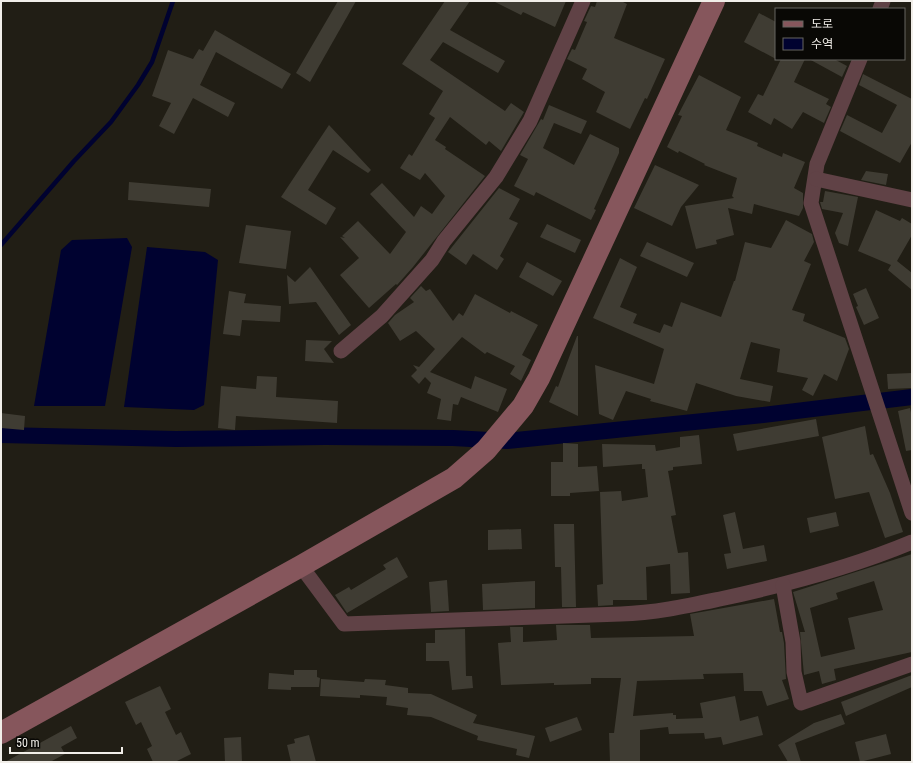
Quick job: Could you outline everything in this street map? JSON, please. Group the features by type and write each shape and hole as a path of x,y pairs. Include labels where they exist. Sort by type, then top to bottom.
{"main road":[{"path":"1,734 301,566 454,478 486,450 522,406 542,371 714,1"}],"street":[{"path":"341,351 382,316 432,260 444,241 496,177 530,121 583,1"},
{"path":"860,60 817,164 816,179 811,203 912,513"},
{"path":"816,179 912,200"},
{"path":"301,566 344,624 651,613 783,585 893,550 912,542"},
{"path":"783,585 793,642 794,672 801,703 912,664"}],"water":[{"path":"127,238 132,247 105,406 34,406 61,250 72,240"},
{"path":"147,247 205,252 218,260 204,405 194,410 124,407"}],"building":[{"path":"338,1 356,1 310,82 296,73"},
{"path":"445,1 470,1 450,30 505,61 498,73 443,42 430,60 505,111 511,103 524,112 501,151 489,141 486,145 450,117 435,140 446,147 445,149 485,176 413,267 397,285 396,284 369,308 340,275 359,258 340,237 345,238 342,236 358,221 390,254 406,232 370,194 382,183 414,217 421,206 432,214 445,196 425,173 420,180 400,168 409,154 412,156 435,118 429,114 443,91 402,64"},
{"path":"493,1 566,1 555,27 523,12 521,15"},
{"path":"597,1 621,1 627,4 614,38 665,59 647,99 645,98 630,129 596,112 605,92 582,79 587,69 567,59 572,49 575,50 587,22 584,21 591,6 595,7"},
{"path":"759,13 775,21 775,58 744,42"},
{"path":"215,30 291,74 282,89 216,52 200,85 235,103 228,117 193,98 174,134 159,126 171,103 152,96 168,50 193,59 199,49 203,51"},
{"path":"781,60 805,60 794,82 829,99 826,104 831,107 824,123 803,112 792,129 774,118 771,125 748,112 758,94 763,96"},
{"path":"811,60 836,60 847,66 842,77"},
{"path":"863,74 912,99 912,142 900,163 840,131 847,115 882,133 897,105 859,85"},
{"path":"699,75 741,97 726,130 758,143 757,146 782,157 783,153 805,162 794,188 803,193 803,208 799,216 754,204 752,214 728,208 734,235 716,240 717,244 696,249 685,206 734,198 732,196 737,178 704,165 705,164 679,151 678,153 667,147 682,116 678,115"},
{"path":"549,105 587,121 581,134 554,123 543,148 574,165 590,134 619,148 619,153 594,209 596,210 591,220 536,192 534,196 514,186 528,159 520,155 541,119 543,120"},
{"path":"329,125 371,170 368,173 333,150 308,190 336,208 326,225 281,197"},
{"path":"655,165 699,185 681,207 672,226 634,208"},
{"path":"866,171 888,174 886,185 861,180"},
{"path":"129,182 211,189 209,207 128,200"},
{"path":"499,188 520,199 509,219 518,223 500,256 504,259 497,270 473,254 466,265 448,252"},
{"path":"825,191 858,197 848,246 839,243 835,233 843,213 822,209 820,202 823,202"},
{"path":"876,210 900,221 902,218 912,224 912,235 897,261 912,273 912,290 888,270 891,265 858,251"},
{"path":"786,220 812,234 814,242 804,261 811,264 792,310 805,314 803,321 845,338 849,349 837,381 824,374 813,396 802,390 808,378 777,372 780,349 751,342 740,379 773,386 770,402 736,396 696,383 687,411 650,401 651,399 626,391 613,420 599,414 595,365 654,384 664,349 593,318 620,258 637,267 620,307 637,314 633,323 660,333 664,324 672,327 681,302 721,317 735,281 745,242 771,248"},
{"path":"547,224 581,240 575,253 540,237"},
{"path":"246,225 291,231 286,269 239,263"},
{"path":"647,242 694,263 687,277 640,256"},
{"path":"527,262 562,281 553,296 519,277"},
{"path":"310,267 351,325 339,335 316,302 289,304 287,275 295,282"},
{"path":"421,286 426,291 430,289 453,321 459,313 463,316 475,294 510,313 511,311 538,325 522,355 531,360 521,381 510,374 515,366 487,352 485,354 462,337 430,372 471,389 475,376 507,389 498,412 461,397 458,405 453,404 451,421 437,419 441,399 427,393 431,383 425,377 419,384 411,376 417,370 413,365 419,367 435,349 416,331 400,341 388,323 395,315 414,302 410,298"},
{"path":"866,288 879,318 864,325 856,307 858,306 853,294"},
{"path":"229,291 246,294 244,303 281,306 280,322 242,320 240,336 223,334"},
{"path":"577,336 578,416 549,402 556,386 558,387"},
{"path":"306,340 332,341 324,349 334,363 305,361"},
{"path":"912,373 912,388 888,389 887,374"},
{"path":"257,376 277,377 276,397 338,401 337,423 236,416 235,430 218,428 221,386 256,389"},
{"path":"910,408 912,417 912,450 906,451 898,411"},
{"path":"1,413 25,416 24,430 1,428"},
{"path":"816,419 819,436 737,451 733,434"},
{"path":"865,426 870,455 873,454 890,493 903,532 885,538 869,492 835,499 822,437"},
{"path":"699,435 702,464 673,467 673,470 668,471 676,515 671,516 678,553 688,552 690,593 671,594 670,564 646,567 647,600 613,600 613,605 598,606 597,585 603,584 600,492 621,491 622,501 648,497 645,469 642,469 642,464 603,467 602,444 655,445 656,451 680,447 680,437"},
{"path":"563,443 578,444 578,467 597,466 599,491 570,493 570,496 551,496 551,462 563,462"},
{"path":"735,512 743,549 764,545 767,561 727,569 724,554 731,553 723,515"},
{"path":"836,512 839,526 810,533 807,518"},
{"path":"554,524 574,524 576,607 562,607 561,567 555,567"},
{"path":"521,529 522,549 488,550 488,530"},
{"path":"912,554 912,652 834,669 836,680 822,684 819,671 804,675 800,632 805,632 793,592","holes":["874,581 883,610 848,618 855,649 821,657 810,608 838,599 836,593"]},
{"path":"397,557 408,577 347,613 335,595 349,587 351,590 386,569 383,565"},
{"path":"447,580 449,611 431,612 429,582"},
{"path":"535,581 535,608 483,610 482,584"},
{"path":"774,599 780,632 782,632 784,643 786,679 782,680 789,699 767,706 762,691 744,691 743,673 703,674 704,679 637,681 633,716 673,713 673,715 676,715 676,719 703,718 700,703 735,696 740,721 758,716 763,735 723,745 721,737 705,739 704,733 669,734 668,727 640,730 640,762 610,762 609,733 614,733 621,678 591,678 591,684 554,685 554,683 501,685 498,643 511,642 510,627 523,627 523,642 557,640 556,625 590,625 591,638 694,636 690,614"},
{"path":"465,629 466,676 472,676 473,688 452,690 449,661 426,661 426,643 435,643 435,630"},
{"path":"294,670 317,670 317,677 320,678 319,687 291,687 291,690 268,689 269,673 294,675"},
{"path":"912,675 912,687 846,716 841,702"},
{"path":"321,679 364,682 365,679 386,680 385,685 408,688 408,693 431,694 477,715 473,723 535,736 529,758 516,755 517,749 477,740 478,736 431,717 407,715 408,708 386,705 387,697 360,695 360,698 320,696"},
{"path":"160,686 171,709 165,712 176,735 181,732 191,754 175,762 153,762 147,749 152,746 141,722 136,725 125,702"},
{"path":"841,714 845,724 795,743 801,762 788,762 778,745 814,723"},
{"path":"577,717 582,730 550,742 545,728"},
{"path":"71,726 77,738 61,747 65,754 50,762 5,762"},
{"path":"886,734 891,754 860,762 855,742"},
{"path":"309,735 316,762 291,762 287,745 295,743 294,739"},
{"path":"241,737 242,762 225,762 224,738"}],"waterway":[{"path":"1,245 74,161 111,122 138,85 152,62 173,1"},
{"path":"1,435 176,439 325,437 453,438 507,441 763,415 912,397"}]}
